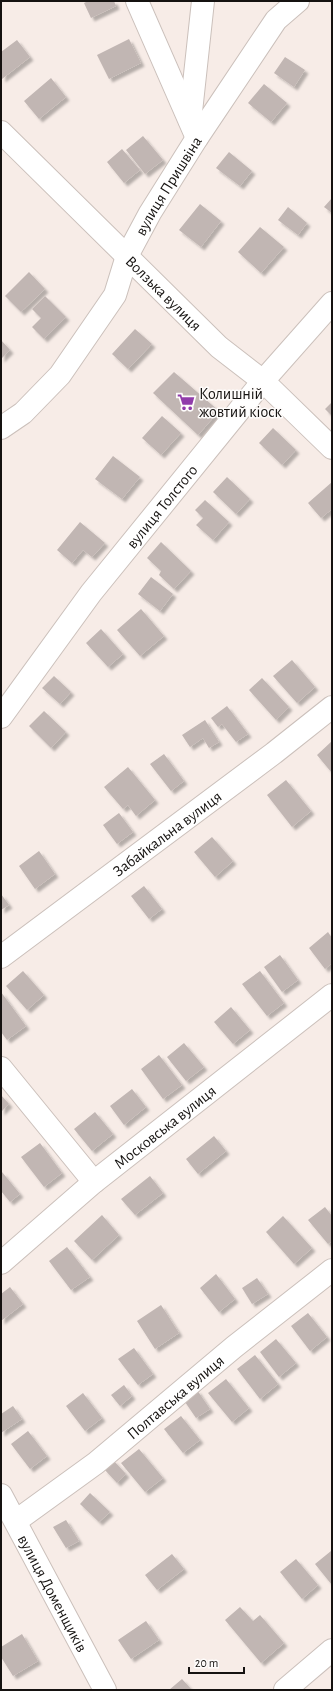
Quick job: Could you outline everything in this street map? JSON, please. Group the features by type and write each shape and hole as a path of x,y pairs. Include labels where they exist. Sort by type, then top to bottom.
{"street":[{"path":"137,1 193,130"},
{"path":"193,130 203,1"},
{"name":"вулиця Пришвіна","path":"1,428 23,413 60,375 115,295 127,256 193,130 276,20 298,1"},
{"name":"Волзька вулиця","path":"1,132 219,347 263,381 332,448"},
{"name":"вулиця Толстого","path":"1,717 91,593 263,381 332,303"},
{"name":"Забайкальна вулиця","path":"1,957 214,798 332,707"},
{"name":"Московська вулиця","path":"1,1263 94,1182 332,995"},
{"path":"1,1068 94,1182"},
{"name":"Полтавська вулиця","path":"16,1521 96,1463 234,1347 332,1270"},
{"name":"вулиця Доменщиків","path":"1,1495 105,1690"},
{"path":"285,1690 332,1650"}],"building":[{"path":"88,1 114,1 116,6 91,18 84,3"},
{"path":"129,39 141,63 109,79 97,55"},
{"path":"17,40 30,57 2,79 1,52"},
{"path":"285,57 305,70 294,87 274,73"},
{"path":"51,78 66,97 39,119 24,101"},
{"path":"264,84 287,103 271,122 248,103"},
{"path":"143,136 163,160 145,174 126,150"},
{"path":"122,149 140,170 124,183 107,162"},
{"path":"229,152 252,171 240,186 216,168"},
{"path":"332,198 332,213 324,207"},
{"path":"200,204 221,221 201,247 179,230"},
{"path":"288,207 307,223 298,235 278,220"},
{"path":"260,227 284,247 261,273 238,252"},
{"path":"29,272 45,289 21,312 5,296"},
{"path":"45,296 66,317 44,339 32,327 41,318 32,309"},
{"path":"135,329 152,344 128,369 112,354"},
{"path":"1,340 10,350 1,359"},
{"name":"Колишній жовтий кіоск","path":"174,372 219,411 198,435 153,393"},
{"path":"332,402 332,416 325,409"},
{"path":"162,416 181,433 161,455 142,438"},
{"path":"273,428 296,450 282,465 259,443"},
{"path":"113,456 140,477 122,499 95,479"},
{"path":"227,477 250,499 236,514 213,492"},
{"path":"332,482 332,509 321,518 308,503"},
{"path":"205,500 229,522 213,540 196,525 203,518 195,510"},
{"path":"80,522 105,543 92,557 83,550 72,563 57,550"},
{"path":"161,542 191,571 174,589 159,575 161,571 147,558"},
{"path":"151,577 173,594 160,611 138,594"},
{"path":"141,609 164,636 140,656 117,630"},
{"path":"101,629 123,654 108,667 86,643"},
{"path":"292,660 315,687 297,703 273,676"},
{"path":"54,676 71,692 60,704 42,688"},
{"path":"262,678 289,707 276,720 249,690"},
{"path":"227,706 248,734 236,742 222,724 218,727 211,718"},
{"path":"44,711 66,732 51,748 29,726"},
{"path":"205,720 219,742 209,748 203,738 190,747 182,735"},
{"path":"332,741 332,773 317,755"},
{"path":"164,754 184,781 171,791 150,764"},
{"path":"128,767 155,800 136,816 128,805 123,809 104,787"},
{"path":"286,780 311,811 292,827 267,795"},
{"path":"119,813 133,832 117,844 103,825"},
{"path":"212,837 233,861 215,877 194,852"},
{"path":"39,851 55,874 35,889 19,866"},
{"path":"144,886 162,909 149,919 131,896"},
{"path":"1,894 9,905 1,910"},
{"path":"328,932 332,938 332,963 325,969 309,948"},
{"path":"280,955 298,980 282,992 264,967"},
{"path":"23,971 44,995 27,1010 6,986"},
{"path":"260,971 284,1003 267,1016 242,984"},
{"path":"1,992 26,1026 7,1040 1,1032"},
{"path":"231,1007 250,1030 233,1044 214,1022"},
{"path":"184,1043 204,1067 186,1081 167,1057"},
{"path":"159,1055 182,1085 163,1099 141,1069"},
{"path":"132,1089 146,1107 124,1125 110,1106"},
{"path":"1,1095 9,1104 1,1112"},
{"path":"95,1112 113,1134 92,1151 74,1129"},
{"path":"214,1136 226,1151 198,1174 186,1159"},
{"path":"40,1143 62,1173 44,1187 21,1157"},
{"path":"2,1172 20,1194 10,1202 1,1191"},
{"path":"150,1176 163,1193 135,1215 121,1199"},
{"path":"325,1207 332,1216 332,1241 328,1244 308,1220"},
{"path":"102,1215 119,1235 92,1260 74,1241"},
{"path":"283,1216 312,1248 294,1264 266,1232"},
{"path":"67,1247 90,1277 71,1290 49,1261"},
{"path":"216,1274 235,1299 219,1312 200,1288"},
{"path":"257,1278 268,1294 252,1304 242,1288"},
{"path":"10,1287 23,1304 1,1321 1,1294"},
{"path":"161,1305 179,1333 155,1349 137,1321"},
{"path":"308,1313 327,1337 310,1351 291,1326"},
{"path":"276,1339 296,1363 279,1377 260,1352"},
{"path":"134,1348 153,1374 138,1385 118,1359"},
{"path":"255,1355 278,1384 260,1399 237,1369"},
{"path":"226,1379 249,1408 232,1422 208,1393"},
{"path":"124,1385 132,1396 120,1406 111,1395"},
{"path":"197,1390 210,1409 196,1418 183,1399"},
{"path":"83,1393 102,1418 85,1431 66,1406"},
{"path":"13,1406 22,1419 1,1433 1,1414"},
{"path":"181,1416 200,1440 183,1453 164,1429"},
{"path":"28,1431 47,1456 30,1469 11,1444"},
{"path":"139,1449 163,1478 145,1492 121,1463"},
{"path":"113,1460 126,1474 117,1483 104,1469"},
{"path":"90,1493 110,1512 99,1522 80,1504"},
{"path":"66,1520 79,1541 66,1548 53,1527"},
{"path":"331,1551 332,1552 332,1585 315,1564"},
{"path":"172,1554 184,1569 157,1590 145,1575"},
{"path":"296,1559 318,1585 302,1599 280,1572"},
{"path":"240,1607 253,1621 260,1615 284,1643 261,1663 225,1620"},
{"path":"146,1621 159,1640 131,1659 118,1640"},
{"path":"22,1634 38,1661 13,1676 1,1657 1,1647"},
{"path":"182,1679 192,1690 169,1690"}],"place":[{"name":"Колишній жовтий кіоск","path":"186,402"}]}
